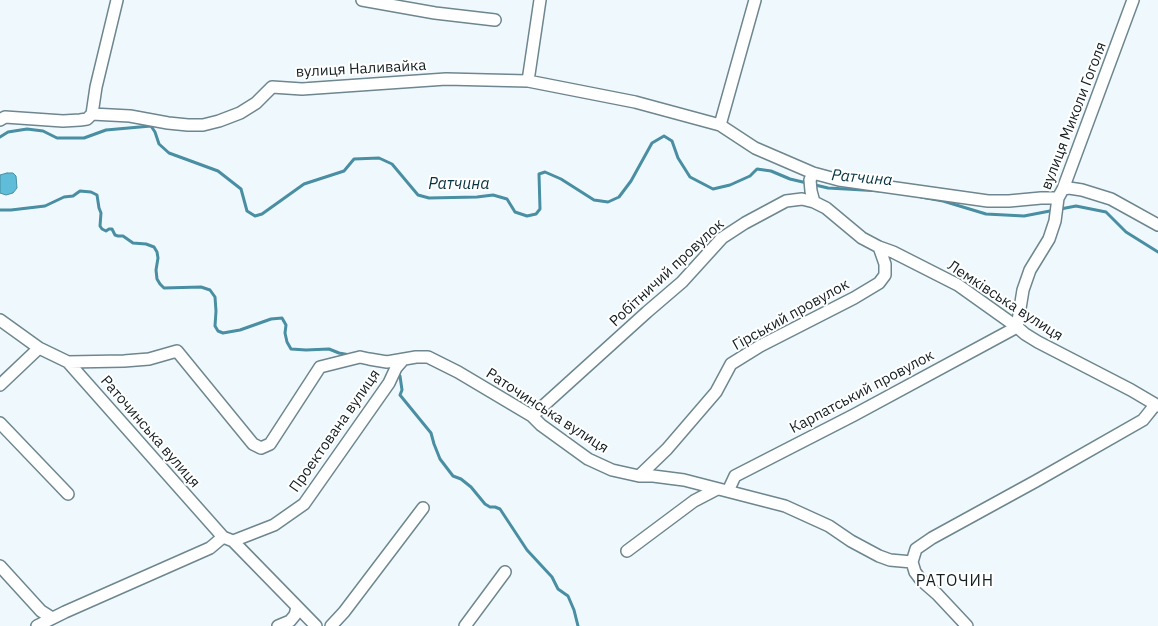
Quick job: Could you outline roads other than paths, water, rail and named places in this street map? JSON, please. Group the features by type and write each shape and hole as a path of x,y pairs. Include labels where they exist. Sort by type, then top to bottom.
{"street":[{"path":"92,114 96,87 117,0"},
{"path":"362,0 495,20"},
{"path":"528,81 540,0"},
{"path":"720,125 755,0"},
{"name":"вулиця Миколи Гоголя","path":"1017,326 1023,290 1030,270 1049,239 1055,221 1059,198 1133,0"},
{"name":"вулиця Наливайка","path":"0,120 5,117 63,121 80,120 87,119 92,114 130,116 168,123 203,125 240,113 256,103 272,87 302,90 446,79 528,81 635,102 720,125 812,187"},
{"path":"812,187 839,180 988,201 1059,198 1069,188 1111,199 1158,225"},
{"name":"Лемківська вулиця","path":"812,187 826,208 862,238 958,285 1017,326 1024,334 1157,406"},
{"name":"Робітничий провулок","path":"532,416 682,282 722,238 786,201 802,199 812,187"},
{"name":"Гірський провулок","path":"639,476 667,449 716,392 731,364 760,346 854,298 879,283 885,275 885,264 879,246"},
{"name":"Раточинська вулиця","path":"0,320 39,348 68,362 228,539 316,626"},
{"name":"Карпатський провулок","path":"722,490 735,476 854,415 1017,326"},
{"path":"0,385 39,348"},
{"name":"Раточинська вулиця","path":"68,362 124,361 149,358 177,351 253,444 261,448 270,444 320,367 360,357 400,364 416,357 428,357 532,416 541,425 588,459 612,470 639,476 684,480 785,506 829,526 851,541 879,556 890,560 912,562"},
{"name":"Проектована вулиця","path":"37,626 228,539 274,525 304,504 400,364"},
{"path":"967,626 915,572 912,562 916,549 932,538 1143,420 1157,406"},
{"path":"0,422 68,494"},
{"path":"627,551 694,501 722,490"},
{"path":"331,626 344,612 423,508"},
{"path":"0,566 42,611 52,618"},
{"path":"465,626 505,572"},
{"path":"278,626 290,621 295,615 297,607"}],"water":[{"path":"13,173 16,176 17,188 13,193 6,195 0,193 0,175"}],"waterway":[{"name":"Ратчина","path":"0,137 8,132 27,129 43,131 57,138 84,138 106,130 151,126 159,144 169,153 218,171 241,189 247,211 255,216 262,214 304,184 344,171 354,159 379,158 392,164 418,195 429,198 493,195 507,199 515,212 527,216 536,214 540,209 539,174 545,172 561,179 594,200 608,202 619,197 631,181 652,143 664,136 672,141 678,158 690,177 713,189 730,185 750,176 757,169 771,171 790,179 828,188 881,191"},
{"path":"0,210 45,206 64,197 73,196 80,191 91,192 97,195 101,213 100,226 102,229 106,231 112,229 115,235 123,236 133,243 154,247 158,258 157,279 164,288 201,287 210,290 215,297 215,326 218,331 223,333 240,330 271,319 282,318 286,325 285,333 291,349 329,349 350,355"},
{"name":"Ратчина","path":"921,197 943,201 986,214 1024,216 1076,206 1106,212 1126,232 1158,252"},
{"path":"396,373 400,376 402,390 400,395 431,433 440,459 453,476 461,479 471,487 485,504 500,509 527,550 552,577 558,589 568,596 578,626"}],"district":[{"name":"РАТОЧИН","path":"955,581"}]}
